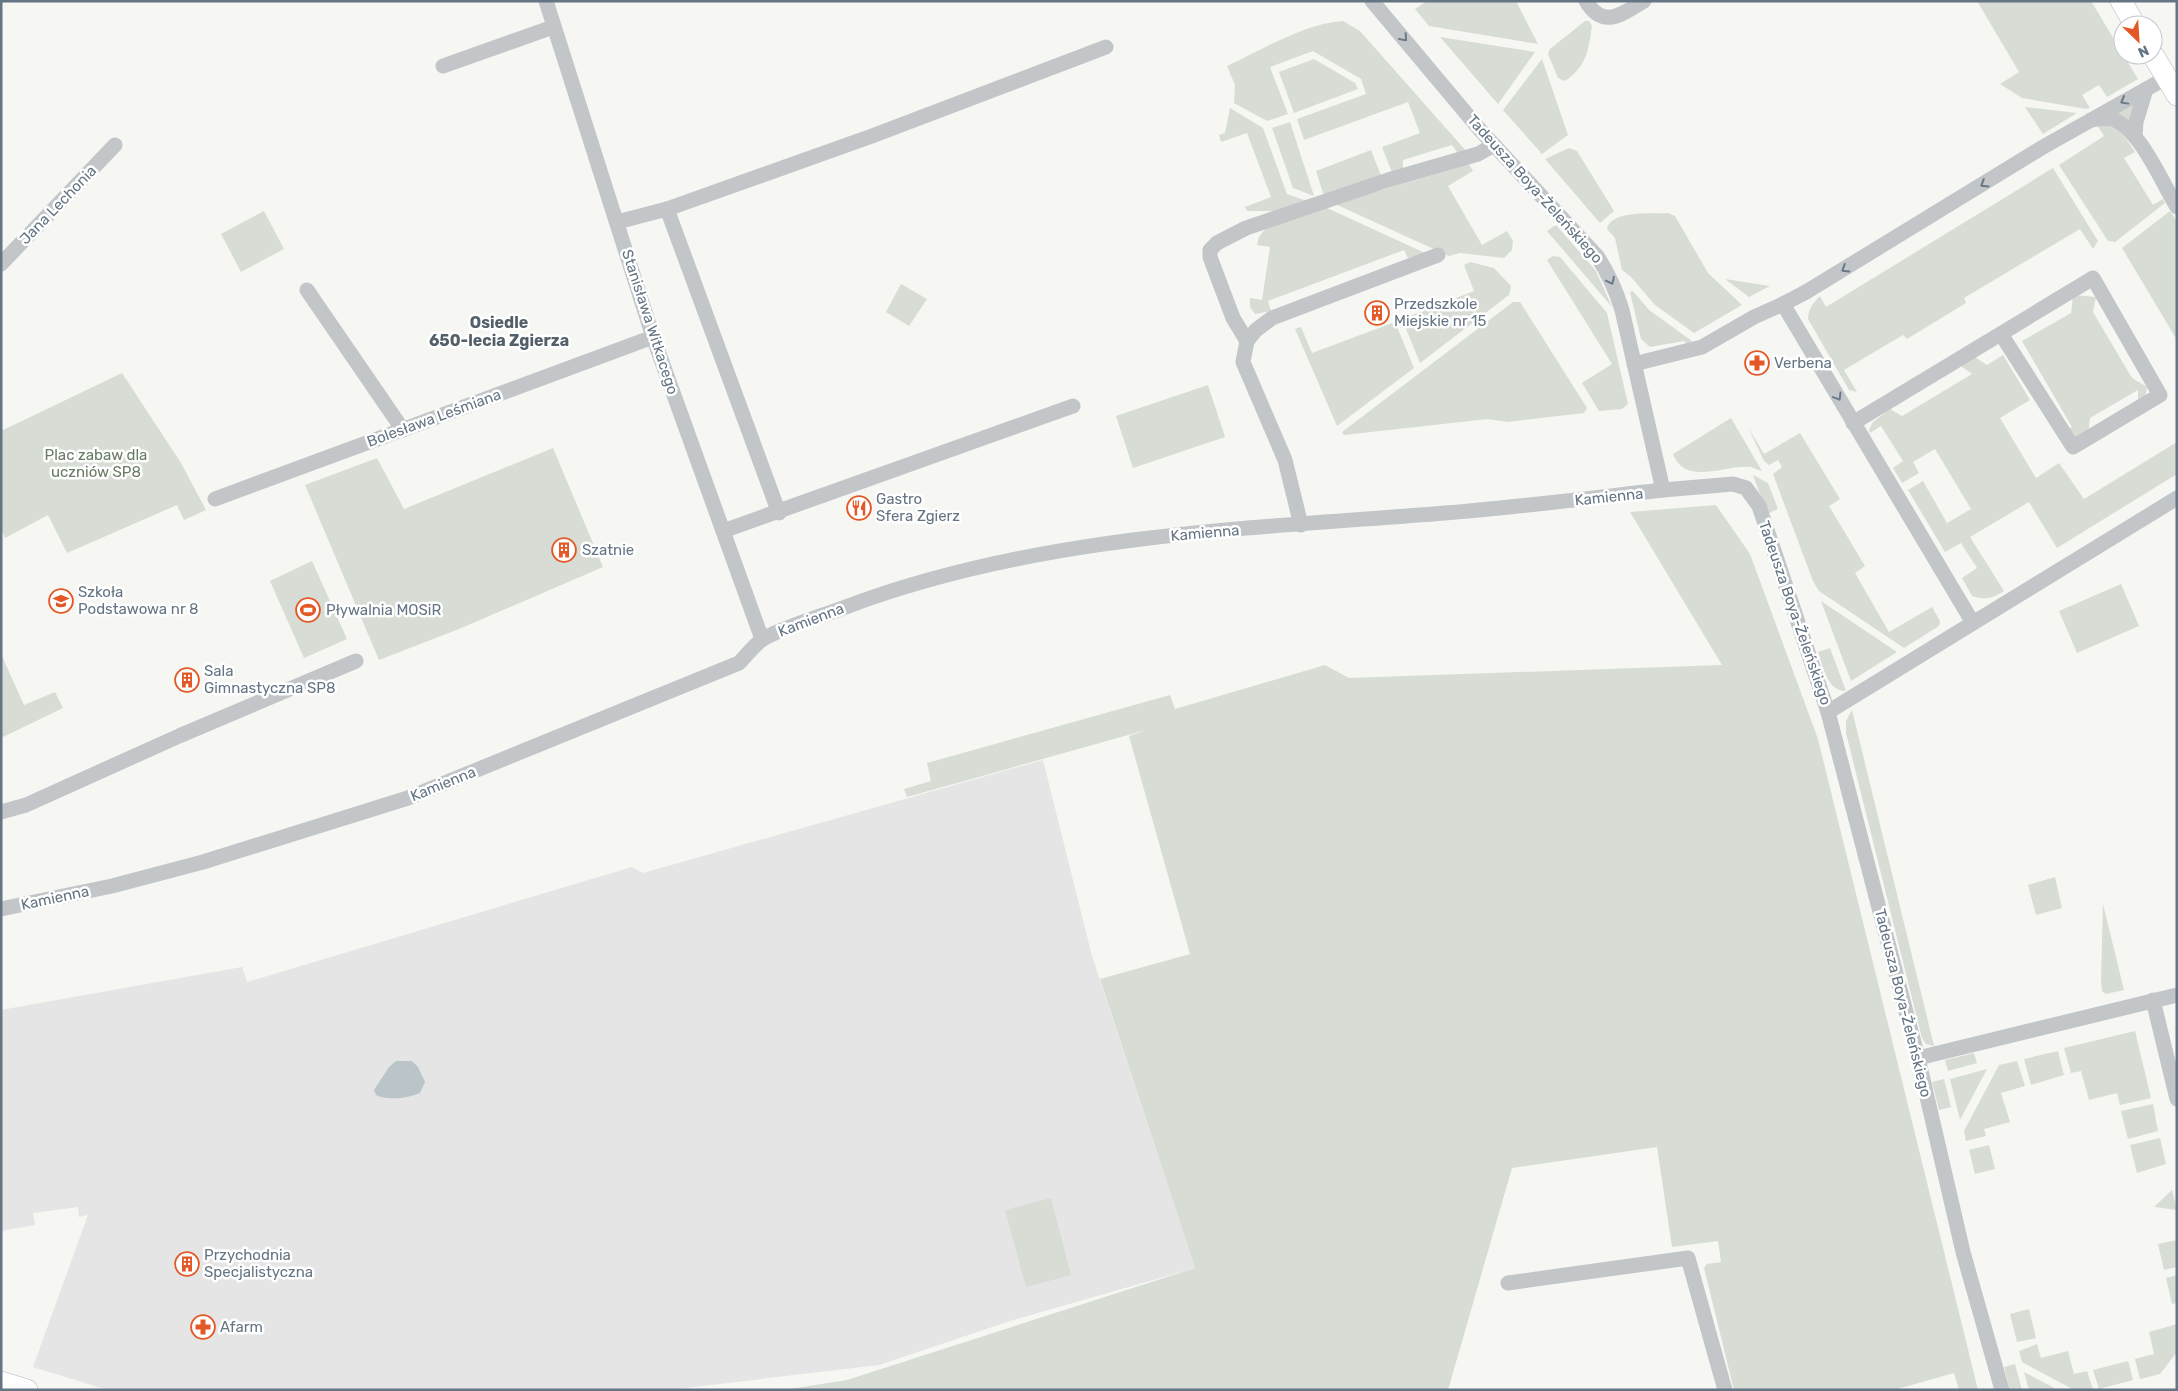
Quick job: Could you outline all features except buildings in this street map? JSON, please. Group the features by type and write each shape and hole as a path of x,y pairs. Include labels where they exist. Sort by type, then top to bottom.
{"street":[{"name":"Stanisława Witkacego","path":"546,1 654,337 762,640"},
{"name":"Tadeusza Boya-Żeleńskiego","path":"1372,1 1494,145 1597,256 1605,268 1616,292 1663,490 1733,484 1746,488 1759,506 1828,712 1918,1058 1963,1252 2002,1390"},
{"path":"1586,1 1592,11 1603,17 1614,18 1644,1"},
{"path":"2121,1 2129,15"},
{"path":"443,66 553,27"},
{"path":"617,222 667,209 872,136 1106,47"},
{"path":"1634,364 1702,347 1754,317 1806,292 2090,120 2146,89 2172,87 2159,65"},
{"path":"2135,136 2138,114 2146,89"},
{"path":"2090,120 2110,119 2120,123 2135,136 2177,207"},
{"name":"Jana Lechonia","path":"1,264 115,145"},
{"path":"1247,341 1232,318 1210,258 1210,250 1217,243 1246,228 1380,183 1478,154 1494,145"},
{"path":"667,209 779,513"},
{"path":"1301,524 1285,460 1243,362 1247,341 1256,330 1272,318 1438,255"},
{"path":"1853,423 2093,278 2160,395 2073,447 2001,334"},
{"path":"307,290 403,430"},
{"path":"1783,304 1974,624"},
{"name":"Bolesława Leśmiana","path":"215,499 654,337"},
{"path":"723,531 779,513 1073,406"},
{"name":"Kamienna","path":"1,910 112,886 203,862 408,798 739,662 762,640 872,597 979,568 1092,546 1196,532 1505,508 1663,490"},
{"path":"1828,712 2177,498"},
{"path":"1,812 26,805 180,736 356,661"},
{"path":"1918,1058 2177,994"},
{"path":"2153,1000 2177,1099"},
{"path":"1508,1283 1688,1258 1725,1390"},
{"path":"1,1382 27,1390"}],"shaded area":[{"path":"1043,760 1092,956 1195,1268 1010,1321 879,1365 668,1390 108,1390 33,1367 88,1215 79,1217 78,1207 33,1213 35,1225 1,1231 1,1010 242,967 247,982 632,867 643,873"},
{"path":"396,1061 412,1061 418,1067 425,1082 420,1093 398,1098 386,1098 376,1095 374,1090 389,1067"}],"green space":[{"path":"1427,1 1516,1 1538,44 1429,26 1415,9"},
{"path":"1977,1 2091,1 2113,38 2113,65 2130,65 2138,79 2107,97 2099,85 2082,95 2090,108 2086,109 2022,98 2000,84 2019,72"},
{"path":"1343,21 1360,31 1467,152 1459,155 1452,145 1403,160 1403,173 1393,175 1382,147 1420,133 1408,102 1304,140 1297,119 1366,94 1361,79 1313,51 1270,67 1288,114 1267,121 1234,103 1235,85 1227,66 1298,32 1328,23"},
{"path":"1585,21 1589,21 1592,26 1585,57 1578,70 1565,81 1558,78 1548,54 1550,49"},
{"path":"1440,37 1535,52 1498,104"},
{"path":"1314,59 1355,83 1358,89 1294,113 1279,72"},
{"path":"1542,59 1568,135 1542,154 1503,110"},
{"path":"2137,99 2131,123 2114,113"},
{"path":"2025,107 2077,113 2043,134"},
{"path":"1230,108 1263,128 1287,194 1307,201 1275,211 1247,211 1245,207 1271,197 1247,133 1221,142 1219,135 1225,133"},
{"path":"1290,122 1314,196 1293,188 1272,128"},
{"path":"2097,125 2116,129 2124,136 2135,152 2124,158 2153,205 2163,199 2165,203 2115,242 2108,241 2059,165 2104,136"},
{"path":"1569,148 1577,151 1614,211 1600,223 1545,159"},
{"path":"1371,150 1382,178 1329,196 1323,193 1316,171"},
{"path":"1469,164 1473,171 1448,186 1482,245 1507,231 1513,241 1512,250 1504,258 1460,253 1449,256 1335,204"},
{"path":"2053,168 2098,241 2093,249 2080,229 1964,298 1966,303 1907,339 1903,335 1844,370 1857,392 1849,390 1808,319 1810,309 1817,299 1820,296 1826,307"},
{"path":"1325,207 1425,253 1408,258 1404,250 1268,301 1271,311 1255,314 1250,307 1250,298 1262,300 1270,247 1257,245 1259,237 1268,225"},
{"path":"264,211 284,249 241,272 221,234"},
{"path":"2170,211 2177,222 2177,340 2122,248"},
{"path":"1642,213 1668,213 1675,216 1708,273 1742,305 1694,333 1655,305 1631,277 1622,270 1615,238 1607,229 1610,223 1623,216"},
{"path":"1557,226 1596,271 1612,307 1547,231"},
{"path":"1553,256 1560,257 1607,313 1628,404 1622,409 1599,411 1582,383 1612,364 1547,260"},
{"path":"1470,262 1494,268 1511,286 1509,295 1420,363 1402,319 1474,291 1464,265"},
{"path":"1725,279 1770,286 1749,297"},
{"path":"901,284 927,299 909,326 886,312"},
{"path":"1633,291 1649,310 1692,341 1687,344 1684,341 1650,347 1641,339 1630,292"},
{"path":"2073,295 2096,297 2093,312 2132,378 2147,387 2145,399 2138,403 2138,390 2090,418 2088,434 2083,438 2074,437 2068,429 2072,427 2022,341 2071,313"},
{"path":"1513,302 1520,302 1587,408 1584,413 1507,422 1488,419 1344,435 1342,432"},
{"path":"1395,322 1414,368 1337,426 1295,329 1301,327 1312,353"},
{"path":"2003,355 2030,400 2000,418 2036,478 2059,463 2084,499 2177,442 2177,474 2057,548 2029,502 1970,537 2004,591 1992,597 1981,598 1972,596 1962,578 1977,568 1961,543 1945,552 1908,490 1923,481 1947,523 1971,509 1935,449 1913,462 1919,473 1902,483 1893,468 1903,461 1881,426 1870,433 1869,430 1873,422 1890,409 1902,416 1972,374 1961,366 1975,357 1987,365"},
{"name":"Plac zabaw dla uczniów SP8","path":"122,373 181,463 206,510 184,520 177,505 67,553 48,515 5,538 1,529 1,431"},
{"path":"1208,385 1225,437 1133,468 1116,416"},
{"path":"1731,418 1762,471 1751,467 1741,467 1697,472 1687,470 1679,464 1673,454"},
{"path":"1748,427 1764,454 1800,433 1840,499 1829,506 1865,566 1855,573 1889,632 1932,607 1940,621 1939,626 1904,648 1819,591 1813,581 1773,474 1782,467 1778,460 1769,465 1764,461"},
{"path":"553,448 603,567 459,629 379,660 305,485 377,458 404,509"},
{"path":"1753,475 1768,483 1778,509 1767,514"},
{"path":"1716,505 1750,554 1818,739 1978,1390 1959,1390 1954,1373 1894,1390 1734,1390 1704,1268 1707,1264 1721,1262 1718,1241 1672,1247 1657,1147 1512,1168 1448,1390 784,1390 847,1380 1195,1268 1100,979 1190,954 1129,736 1146,730 907,797 904,789 931,781 927,763 1170,695 1175,709 1325,665 1349,678 1722,665 1630,512"},
{"name":"Pływalnia MOSiR","path":"312,561 347,639 304,658 270,581"},
{"path":"2121,584 2139,626 2077,653 2059,611"},
{"path":"1821,601 1897,652 1851,681"},
{"path":"1830,648 1846,691 1834,687 1824,671 1818,652"},
{"path":"1,654 24,705 55,692 63,708 1,738"},
{"path":"1852,710 1934,1046 1926,1044 1922,1038 1846,733 1846,721"},
{"path":"2055,877 2062,908 2036,915 2028,885"},
{"path":"2103,904 2124,990 2106,994 2102,991 2101,979"},
{"path":"2135,1031 2151,1098 2120,1105 2117,1093 2089,1100 2081,1071 2071,1073 2064,1048"},
{"path":"2058,1051 2064,1075 2031,1085 2024,1059"},
{"path":"1974,1053 1977,1063 1948,1071 1945,1060"},
{"path":"2017,1061 2025,1086 2001,1093 2010,1122 1984,1129 1986,1136 1966,1141 1964,1131 1999,1065"},
{"path":"1987,1069 1960,1120 1950,1079"},
{"path":"1944,1079 1951,1107 1939,1110 1932,1082"},
{"path":"2153,1104 2158,1131 2128,1139 2121,1111"},
{"path":"2160,1138 2166,1164 2137,1173 2130,1145"},
{"path":"1989,1145 1995,1169 1975,1174 1969,1150"},
{"path":"2172,1190 2177,1210 2154,1207"},
{"path":"1051,1198 1071,1275 1026,1287 1005,1210"},
{"path":"2177,1240 2177,1267 2164,1270 2158,1244"},
{"path":"2177,1275 2177,1303 2172,1304 2166,1278"},
{"path":"2029,1309 2036,1338 2017,1342 2010,1314"},
{"path":"2177,1324 2177,1352 2160,1374 2140,1379 2135,1359 2154,1354 2149,1332"},
{"path":"2037,1344 2041,1358 2068,1351 2074,1374 2087,1371 2093,1389 2074,1390 2022,1362 2019,1351"},
{"path":"2128,1361 2133,1380 2099,1389 2093,1370"},
{"path":"2015,1364 2022,1390 2010,1390 2004,1367"},
{"path":"2024,1372 2058,1390 2029,1390"}],"place":[{"name":"Przedszkole Miejskie nr 15","path":"1377,313"},
{"name":"Verbena","path":"1757,363"},
{"name":"Gastro Sfera Zgierz","path":"859,508"},
{"name":"Szatnie","path":"564,550"},
{"name":"Szkoła Podstawowa nr 8","path":"61,601"},
{"name":"Pływalnia MOSiR","path":"308,610"},
{"name":"Sala Gimnastyczna SP8","path":"187,680"},
{"name":"Przychodnia Specjalistyczna","path":"187,1264"},
{"name":"Afarm","path":"203,1327"}],"district":[{"name":"Osiedle 650-lecia Zgierza","path":"499,331"}]}
